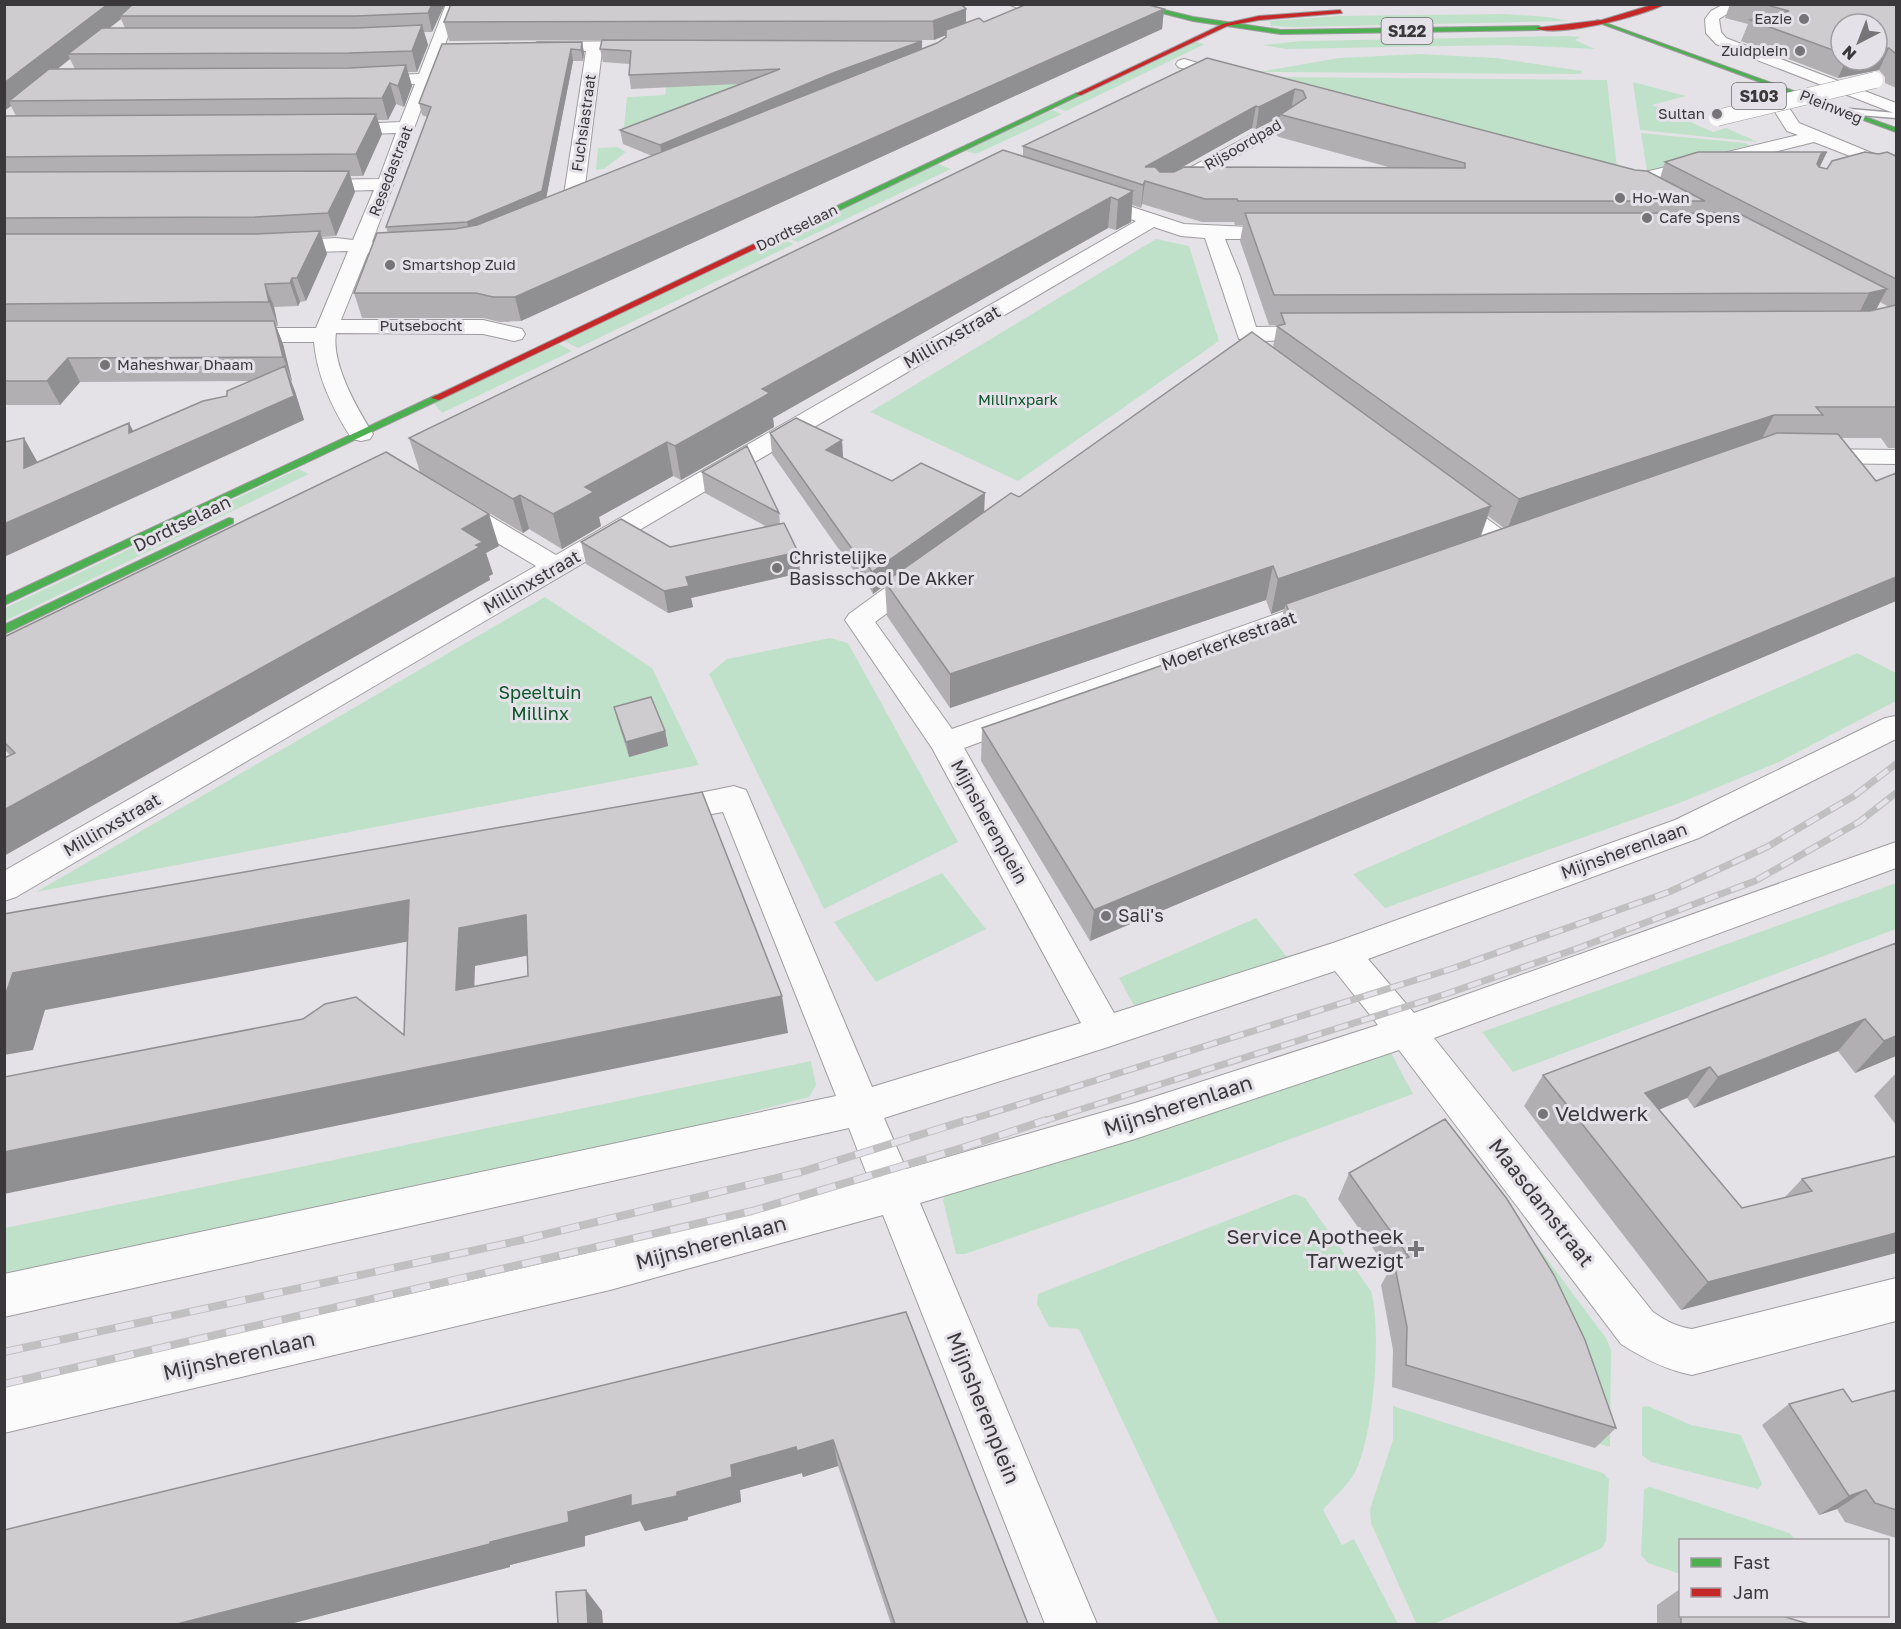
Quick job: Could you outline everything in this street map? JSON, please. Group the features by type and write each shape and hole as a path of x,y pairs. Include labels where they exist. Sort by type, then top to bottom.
{"main road":[{"path":"1130,4 1225,25 1259,24 1346,12 1235,9 1259,24 1281,32"},
{"path":"1639,14 1662,4"},
{"name":"Pleinweg","path":"1555,12 1594,18 1896,130"},
{"name":"S122","path":"1259,24 1238,42 1281,32 1533,30 1594,18 1639,14"},
{"name":"Pleinweg","path":"1639,14 1642,22 1661,33 1801,88 1827,103"},
{"name":"Pleinweg","path":"1594,18 1622,42 1723,81"},
{"path":"1193,19 1206,27 1206,34"},
{"name":"Dordtselaan","path":"4,602 364,438 1225,25"},
{"path":"1533,30 1622,42"},
{"path":"1178,66 1204,55"},
{"name":"Pleinweg","path":"1756,95 1800,113"},
{"name":"Dordtselaan","path":"4,630 241,515"}],"street":[{"name":"Resedastraat","path":"326,331 407,128 424,78 433,42 453,4"},
{"path":"1736,4 1721,11 1712,20 1714,33 1721,41 1896,109"},
{"path":"1013,11 1036,8"},
{"path":"433,42 459,47"},
{"name":"Fuchsiastraat","path":"573,201 595,46"},
{"path":"526,47 661,46"},
{"path":"1178,66 1249,82"},
{"path":"343,82 424,78"},
{"path":"1717,118 1875,80"},
{"path":"1778,104 1793,127 1889,166"},
{"name":"Rijsoordpad","path":"1164,189 1291,118"},
{"path":"314,130 407,128"},
{"path":"1656,194 1636,181 1816,136"},
{"path":"288,186 386,184"},
{"path":"554,210 595,193"},
{"name":"Millinxstraat","path":"4,888 557,567 1134,210 1181,230 1213,233"},
{"path":"1302,233 1213,233 1230,276 1245,347 1341,333"},
{"path":"264,248 336,244 386,249 440,246"},
{"name":"Putsebocht","path":"209,335 483,327 514,334"},
{"path":"326,331 325,351 346,411 364,438"},
{"path":"1782,455 1896,457"},
{"path":"1428,487 1514,540 1471,555"},
{"path":"438,496 557,567"},
{"name":"Mijnsherenplein","path":"936,564 859,620 945,742 1105,1032"},
{"name":"Moerkerkestraat","path":"945,742 1352,597"},
{"name":"Mijnsherenlaan","path":"4,1296 860,1108 1105,1032 1342,954 1687,829 1896,726"},
{"path":"631,817 734,798 860,1108"},
{"name":"Mijnsherenlaan","path":"4,1410 678,1253 824,1213 1135,1121 1457,1015 1896,855"},
{"path":"1342,954 1406,1031"},
{"name":"Maasdamstraat","path":"1406,1031 1637,1328 1658,1341 1676,1350 1692,1352 1896,1300"},
{"name":"Mijnsherenplein","path":"860,1108 1071,1624"}],"lane":[{"path":"1850,112 1896,116"},
{"path":"1859,168 1889,166"}],"green space":[{"path":"1505,14 1569,21 1293,27 1271,26 1270,21 1338,16"},
{"path":"1580,37 1575,40 1595,49 1506,45 1286,49 1262,45 1301,41"},
{"path":"1196,42 1205,44 1066,111 1056,108"},
{"path":"1420,54 1496,58 1583,71 1580,74 1258,72 1339,58"},
{"path":"791,72 664,125 624,127 627,97 665,95 667,82"},
{"path":"1274,77 1607,80 1617,168"},
{"path":"1633,82 1686,96 1652,105 1713,132 1726,128 1758,142 1640,130"},
{"path":"1052,110 1062,114 976,154 965,151"},
{"path":"1641,133 1745,143 1750,145 1647,171"},
{"path":"617,147 626,152 604,169 596,170 598,148"},
{"path":"938,164 951,169 798,242 784,237"},
{"path":"781,238 794,244 578,348 564,341"},
{"name":"Millinxpark","path":"1156,239 1189,246 1219,341 1018,481 870,412"},
{"path":"559,344 572,351 442,413 434,403"},
{"path":"298,469 309,474 5,621 5,608"},
{"name":"Speeltuin Millinx","path":"545,597 652,668 699,765 36,892"},
{"path":"830,638 848,643 958,842 824,909 709,674 727,659"},
{"path":"1857,653 1896,673 1896,701 1779,762 1677,804 1385,908 1353,874"},
{"path":"942,873 986,929 876,982 834,922"},
{"path":"1896,883 1896,929 1513,1072 1482,1032"},
{"path":"1256,918 1288,958 1138,1013 1119,978"},
{"path":"1391,1053 1413,1094 1182,1179 965,1254 956,1254 943,1200 946,1194 1165,1130"},
{"path":"811,1061 816,1085 809,1097 655,1137 5,1282 5,1228"},
{"path":"1295,1194 1305,1198 1371,1291 1376,1331 1376,1357 1366,1438 1353,1476 1323,1510 1342,1545 1354,1539 1398,1624 1219,1624 1079,1329 1049,1327 1037,1304 1038,1294"},
{"path":"1523,1227 1606,1338 1611,1350 1610,1447 1600,1444 1568,1347"},
{"path":"1393,1406 1603,1473 1609,1479 1606,1541 1602,1548 1434,1624 1416,1623 1371,1523 1370,1509 1393,1440"},
{"path":"1648,1406 1691,1425 1741,1435 1762,1484 1758,1489 1651,1462 1642,1455 1642,1407"},
{"path":"1650,1487 1789,1533 1795,1539 1679,1539 1679,1574 1648,1563 1641,1555 1644,1489"}],"building":[{"path":"4,4 108,4 4,83"},
{"path":"133,4 432,4 428,13 356,16 120,16"},
{"path":"451,4 961,4 966,9 933,21 444,22"},
{"path":"1027,4 1145,4 1164,9 515,297 493,297 476,293 354,293 377,233 455,229 477,225 937,43 946,37 946,30 979,18 984,22"},
{"path":"1763,4 1896,4 1896,54 1889,48 1889,12 1829,12 1829,49 1750,20 1789,11"},
{"path":"422,25 412,51 68,54 102,28 356,28"},
{"path":"602,40 922,41 833,73 660,145 620,130 780,69 629,75 631,51 600,49"},
{"path":"582,42 581,50 571,49 542,191 467,222 386,227 431,107 419,103 442,44"},
{"path":"1207,58 1635,170 1647,171 1705,201 1238,201 1237,199 1205,199 1145,181 1143,185 1023,146","holes":["1295,89 1303,91 1306,98 1282,115 1465,163 1465,168 1184,167 1174,172 1160,172 1155,167 1145,167 1256,106 1259,107"]},
{"path":"406,65 398,86 390,83 382,98 9,101 49,69 349,68"},
{"path":"376,114 356,154 4,157 4,116"},
{"path":"1003,150 1133,191 1118,200 1111,197 762,389 770,393 675,446 667,442 585,487 594,492 553,514 520,495 513,499 409,438"},
{"path":"1698,152 1827,152 1821,154 1817,164 1827,169 1832,161 1865,152 1879,154 1887,152 1896,156 1896,279 1665,162"},
{"path":"349,171 328,213 256,217 4,218 4,172"},
{"path":"1245,213 1738,213 1887,289 1869,293 1274,295"},
{"path":"320,231 297,278 292,278 290,283 265,284 269,302 4,304 4,234 256,234"},
{"path":"1896,305 1896,407 1816,407 1823,415 1774,415 1519,499 1277,326 1285,324 1281,313 1870,311"},
{"path":"4,321 274,321 283,357 68,358 47,381 4,381"},
{"path":"1252,332 1491,506 1278,579 1273,566 950,674 885,582 1011,493 1019,497"},
{"path":"285,366 294,396 4,524 4,442 24,438 24,468 129,423 129,433 203,401 227,396 227,391"},
{"path":"796,418 842,440 826,450 892,481 921,463 985,493 872,572 861,554 857,556 770,433"},
{"path":"1777,433 1838,434 1876,481 1896,473 1896,577 1094,910 982,728 1292,620 1286,604"},
{"path":"747,446 779,513 702,472"},
{"path":"386,452 489,514 462,529 483,542 476,545 480,547 4,810 4,758 15,753 4,742 4,637"},
{"path":"621,519 670,547 784,523 798,552 686,577 689,586 664,591 581,542"},
{"path":"651,697 665,731 626,742 614,707"},
{"path":"702,792 782,996 4,1152 4,1077 303,1019 325,1004 356,997 404,1035 409,900 13,973 4,999 4,914","holes":["526,915 528,976 456,990 459,928"]},
{"path":"1896,943 1896,1036 1884,1041 1865,1019 1718,1077 1710,1067 1645,1093 1742,1208 1812,1191 1802,1179 1896,1156 1896,1233 1708,1282 1543,1075"},
{"path":"1445,1119 1507,1199 1554,1275 1585,1340 1616,1428 1406,1365 1407,1327 1394,1262 1409,1257 1349,1173"},
{"path":"906,1312 1028,1624 895,1624 833,1440 797,1451 796,1447 731,1465 732,1477 677,1492 677,1496 631,1506 631,1495 568,1512 569,1522 177,1624 4,1624 4,1530"},
{"path":"1843,1389 1852,1402 1896,1390 1896,1510 1875,1503 1866,1490 1849,1496 1789,1404"},
{"path":"586,1590 588,1624 558,1624 556,1592"},
{"path":"1681,1617 1785,1617 1809,1624 1681,1624"}],"railway":[{"path":"963,1122 1454,968 1669,892 1767,847 1854,796 1896,764"},
{"path":"1041,1122 1446,994 1576,949 1755,881 1859,822 1896,793"},
{"path":"4,1352 522,1240 801,1172 967,1120"},
{"path":"4,1384 752,1211 965,1147 1046,1120"}],"traffic: fast":[{"path":"1130,4 1193,19 1281,32 1539,28"},
{"path":"1599,21 1896,130"},
{"path":"803,224 1079,94"},
{"path":"4,602 436,398"},
{"path":"4,630 229,521"}],"traffic: jam":[{"path":"1539,28 1602,22 1662,4"},
{"path":"1079,94 1225,25 1259,18 1340,12"},
{"path":"436,398 803,224"}],"place":[{"name":"Eazie","path":"1804,19"},
{"name":"Zuidplein","path":"1800,51"},
{"name":"Sultan","path":"1717,114"},
{"name":"Ho-Wan","path":"1620,198"},
{"name":"Cafe Spens","path":"1647,218"},
{"name":"Smartshop Zuid","path":"390,265"},
{"name":"Maheshwar Dhaam","path":"105,365"},
{"name":"Christelijke Basisschool De Akker","path":"777,568"},
{"name":"Sali's","path":"1106,916"},
{"name":"Veldwerk","path":"1543,1114"},
{"name":"Service Apotheek Tarwezigt","path":"1416,1249"}]}
